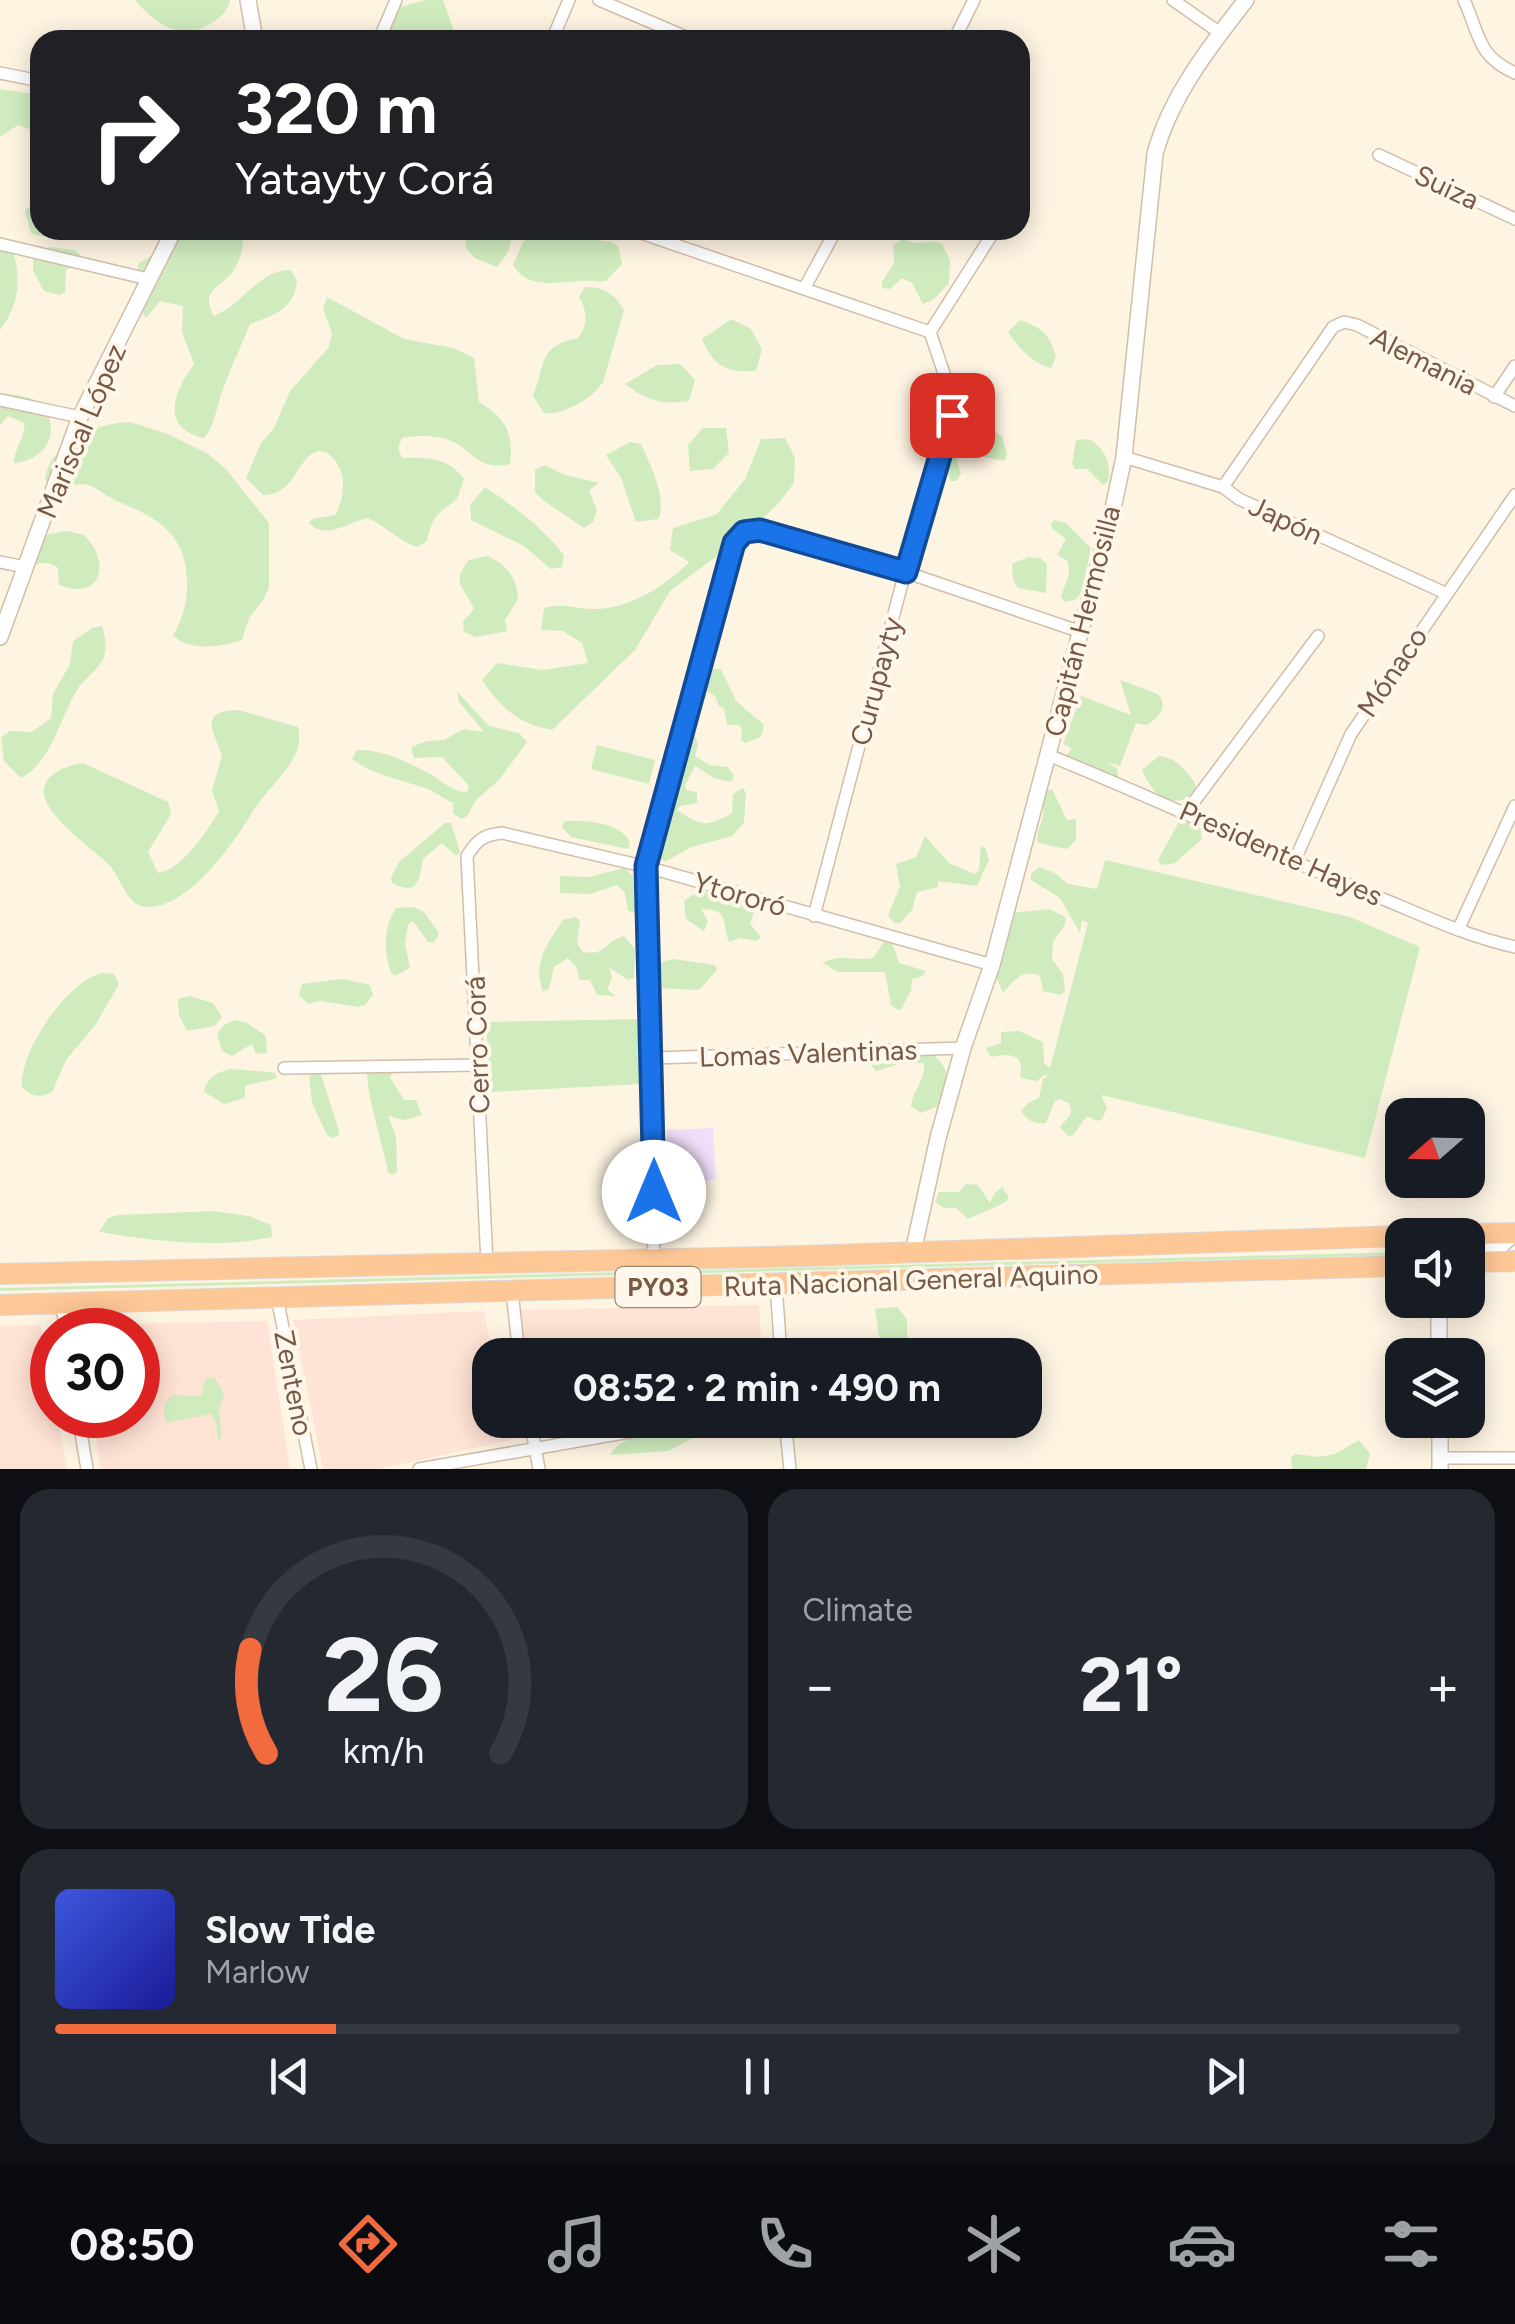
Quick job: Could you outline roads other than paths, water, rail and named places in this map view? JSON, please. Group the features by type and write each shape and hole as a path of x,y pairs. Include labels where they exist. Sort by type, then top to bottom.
{"highway":[{"path":"1485,1234 1515,1233"},
{"name":"Ruta Nacional General Aquino","path":"0,1274 1385,1239"},
{"path":"1485,1262 1515,1261"},
{"name":"Ruta Nacional General Aquino","path":"0,1305 1385,1266"}],"street":[{"path":"248,0 253,30"},
{"path":"383,30 396,0"},
{"path":"556,30 569,0"},
{"path":"599,0 670,30"},
{"path":"959,30 974,0"},
{"path":"1173,0 1220,33"},
{"name":"Capitán Hermosilla","path":"913,1252 938,1138 992,965 1124,457 1155,154 1162,126 1220,33 1246,0"},
{"path":"1464,0 1487,56 1515,73"},
{"path":"0,73 30,79"},
{"name":"Suiza","path":"1379,155 1515,219"},
{"name":"Mariscal López","path":"0,638 80,417 169,240"},
{"path":"663,240 930,332 988,240"},
{"path":"805,287 831,240"},
{"path":"0,244 148,279"},
{"name":"Alemania","path":"1223,487 1333,328 1344,322 1515,406"},
{"name":"Curupayty","path":"814,916 952,415 953,400 930,332"},
{"path":"1494,397 1515,366"},
{"path":"0,400 80,417"},
{"name":"Japón","path":"1124,457 1223,487 1239,499 1445,594"},
{"name":"Mónaco","path":"1294,862 1351,734 1515,495"},
{"path":"654,1258 653,1058 646,866 734,543 744,532 760,530 906,572 1081,632"},
{"path":"0,562 26,568"},
{"path":"1187,812 1318,636"},
{"name":"Presidente Hayes","path":"1048,754 1458,930 1515,946"},
{"path":"1458,930 1515,806"},
{"name":"Ytororó","path":"486,834 502,833 646,866 992,965"},
{"name":"Cerro Corá","path":"486,834 468,856 487,1262"},
{"name":"Lomas Valentinas","path":"653,1058 963,1048"},
{"path":"284,1068 478,1065"},
{"path":"1485,1246 1500,1246 1515,1233"},
{"path":"776,1284 779,1338"},
{"path":"512,1291 518,1338"},
{"name":"Zenteno","path":"277,1296 311,1469"},
{"path":"62,1303 63,1308"},
{"path":"81,1438 86,1469"},
{"path":"533,1438 539,1469"},
{"path":"420,1469 593,1438"},
{"path":"787,1438 790,1469"},
{"path":"1440,1438 1440,1464 1515,1458"}]}
